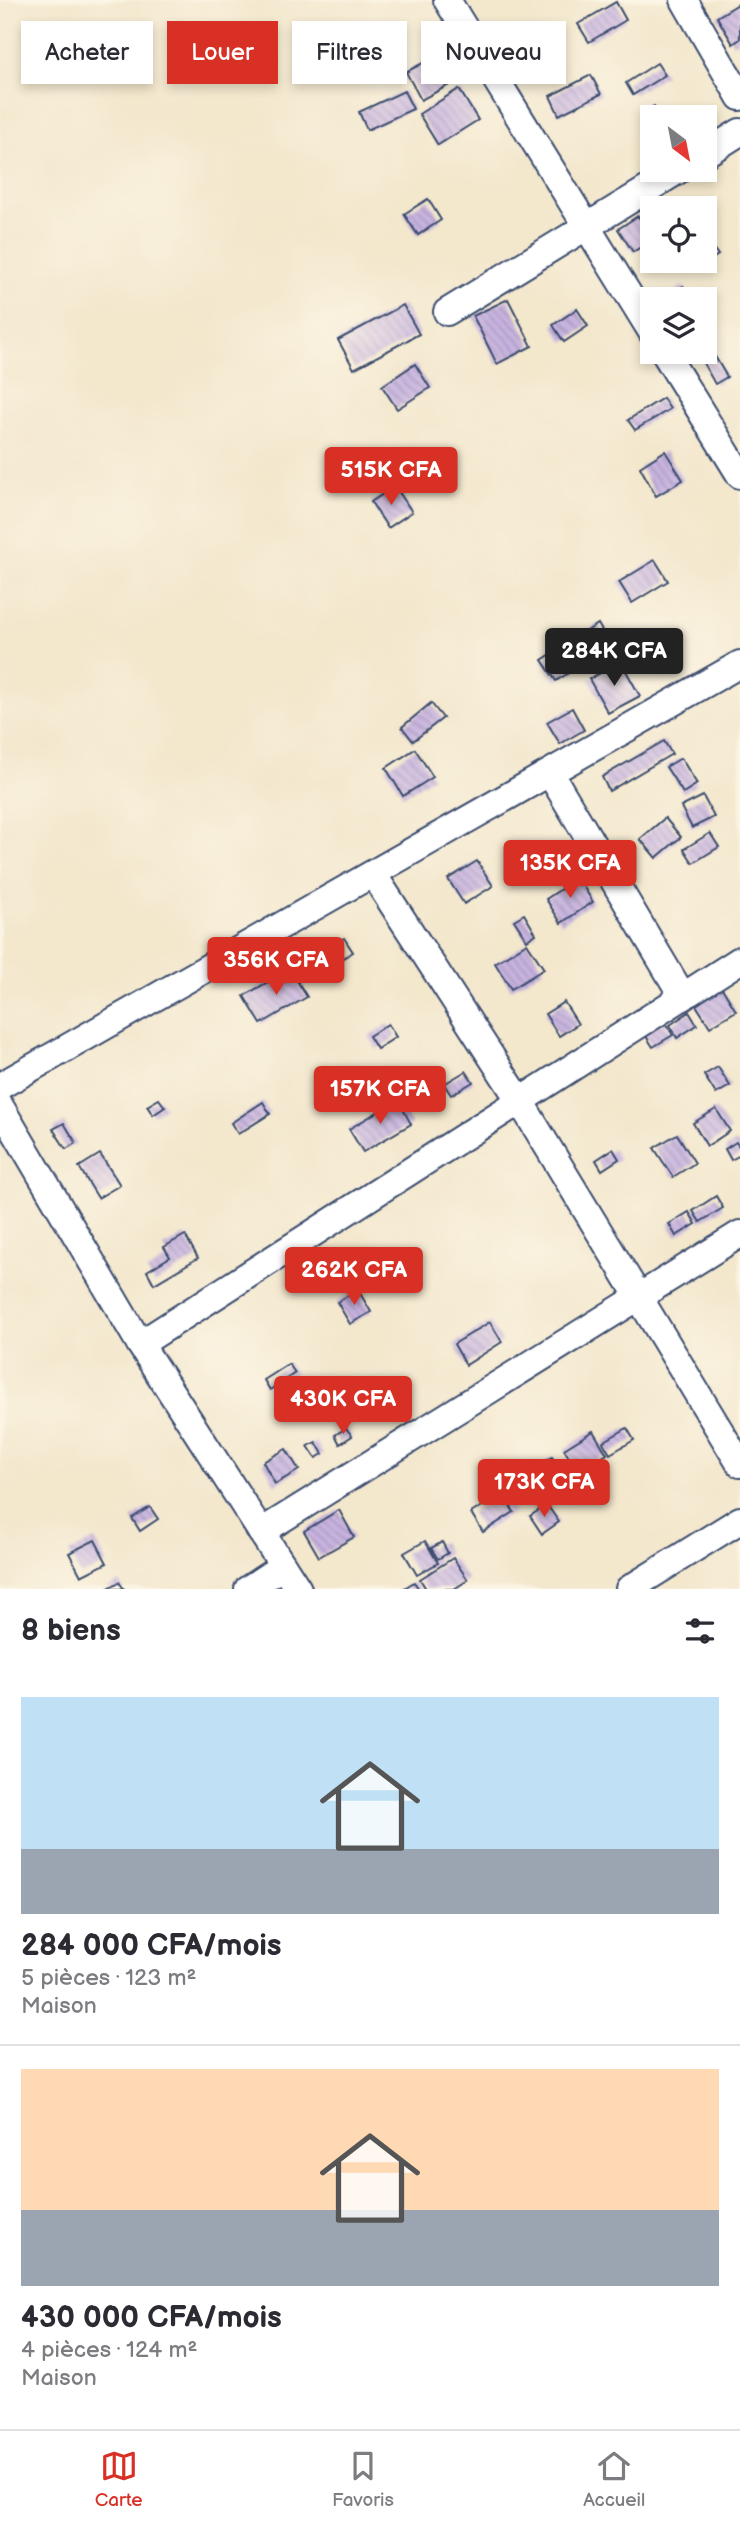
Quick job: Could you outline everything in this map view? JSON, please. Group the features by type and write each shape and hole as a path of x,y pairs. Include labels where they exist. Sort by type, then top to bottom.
{"street":[{"path":"447,0 640,313"},
{"path":"684,0 740,97"},
{"path":"718,146 740,132"},
{"path":"447,312 659,182"},
{"path":"671,364 740,475"},
{"path":"0,1086 740,664"},
{"path":"550,773 683,997"},
{"path":"373,874 520,1101 740,1465"},
{"path":"139,1344 740,960"},
{"path":"0,1106 139,1344 298,1589"},
{"path":"261,1532 740,1234"},
{"path":"629,1589 740,1520"},
{"path":"248,1589 283,1566"}],"building":[{"path":"616,2 626,20 589,42 578,24"},
{"path":"740,3 740,39 733,44 717,17"},
{"path":"657,63 665,75 633,95 626,83"},
{"path":"421,64 421,84 451,84 421,100 407,71"},
{"path":"591,75 601,94 559,115 550,96"},
{"path":"459,89 478,120 438,145 419,114"},
{"path":"404,91 413,109 367,130 359,112"},
{"path":"428,199 441,220 418,235 404,214"},
{"path":"638,216 640,247 633,252 618,229"},
{"path":"508,299 532,346 497,364 473,316"},
{"path":"403,305 419,334 354,369 338,340"},
{"path":"577,309 588,326 564,342 553,325"},
{"path":"717,360 727,377 715,384 704,364 717,364"},
{"path":"415,364 430,388 397,409 382,386"},
{"path":"663,398 670,409 635,430 628,420"},
{"path":"665,451 683,480 656,496 640,467"},
{"path":"395,486 412,512 388,528 371,502"},
{"path":"655,560 668,581 632,603 619,582"},
{"path":"598,624 611,646 556,681 542,660"},
{"path":"621,662 640,696 608,713 589,679"},
{"path":"431,703 443,718 413,741 402,727"},
{"path":"572,708 584,730 560,744 547,722"},
{"path":"664,741 672,754 609,791 602,777"},
{"path":"415,749 433,777 403,796 386,768"},
{"path":"681,758 697,784 683,793 666,767"},
{"path":"703,796 714,817 692,828 681,807"},
{"path":"665,818 681,837 656,858 640,839"},
{"path":"710,833 719,847 693,863 684,849"},
{"path":"477,861 493,886 464,904 448,879"},
{"path":"578,878 593,902 561,923 546,899"},
{"path":"524,914 536,934 527,940 514,920"},
{"path":"344,938 353,952 318,973 310,959"},
{"path":"527,943 544,969 511,989 495,963"},
{"path":"290,969 307,997 261,1024 244,996"},
{"path":"722,988 736,1011 710,1027 696,1005"},
{"path":"564,1002 578,1024 559,1036 545,1014"},
{"path":"689,1012 697,1025 677,1038 670,1025"},
{"path":"664,1021 673,1035 653,1047 644,1033"},
{"path":"388,1024 396,1037 377,1049 369,1036"},
{"path":"718,1067 730,1086 716,1094 704,1075"},
{"path":"466,1071 473,1082 451,1095 444,1084"},
{"path":"159,1099 165,1107 153,1115 147,1106"},
{"path":"398,1100 411,1124 363,1152 349,1129"},
{"path":"263,1102 270,1114 238,1134 231,1123"},
{"path":"716,1109 730,1131 707,1146 693,1123"},
{"path":"64,1123 76,1143 66,1149 53,1129"},
{"path":"677,1134 695,1163 673,1177 654,1148"},
{"path":"736,1142 740,1155 731,1160 725,1149"},
{"path":"613,1149 619,1159 602,1170 596,1160"},
{"path":"100,1154 120,1185 98,1198 79,1167"},
{"path":"716,1196 723,1208 700,1222 693,1211"},
{"path":"689,1212 696,1224 676,1236 669,1224"},
{"path":"185,1235 198,1258 154,1284 147,1271 170,1257 164,1247"},
{"path":"358,1290 371,1312 350,1324 337,1302"},
{"path":"490,1322 502,1342 466,1365 454,1344"},
{"path":"289,1364 295,1373 270,1390 264,1380"},
{"path":"346,1428 352,1436 340,1444 335,1435"},
{"path":"627,1428 634,1440 610,1454 603,1442"},
{"path":"593,1431 607,1454 578,1472 564,1449"},
{"path":"316,1442 323,1454 316,1458 308,1446"},
{"path":"286,1449 299,1470 275,1484 263,1462"},
{"path":"552,1457 568,1483 547,1496 531,1471"},
{"path":"502,1494 514,1512 483,1532 471,1513"},
{"path":"547,1505 559,1522 542,1534 530,1516"},
{"path":"150,1507 158,1519 140,1531 132,1518"},
{"path":"339,1510 354,1537 319,1557 304,1531"},
{"path":"95,1540 107,1563 81,1576 69,1553"},
{"path":"425,1541 438,1563 417,1575 404,1553"},
{"path":"442,1542 448,1553 438,1559 431,1548"},
{"path":"453,1558 468,1580 454,1589 426,1589 420,1579"},
{"path":"119,1582 124,1589 107,1589"},
{"path":"414,1582 419,1589 403,1589"}]}
